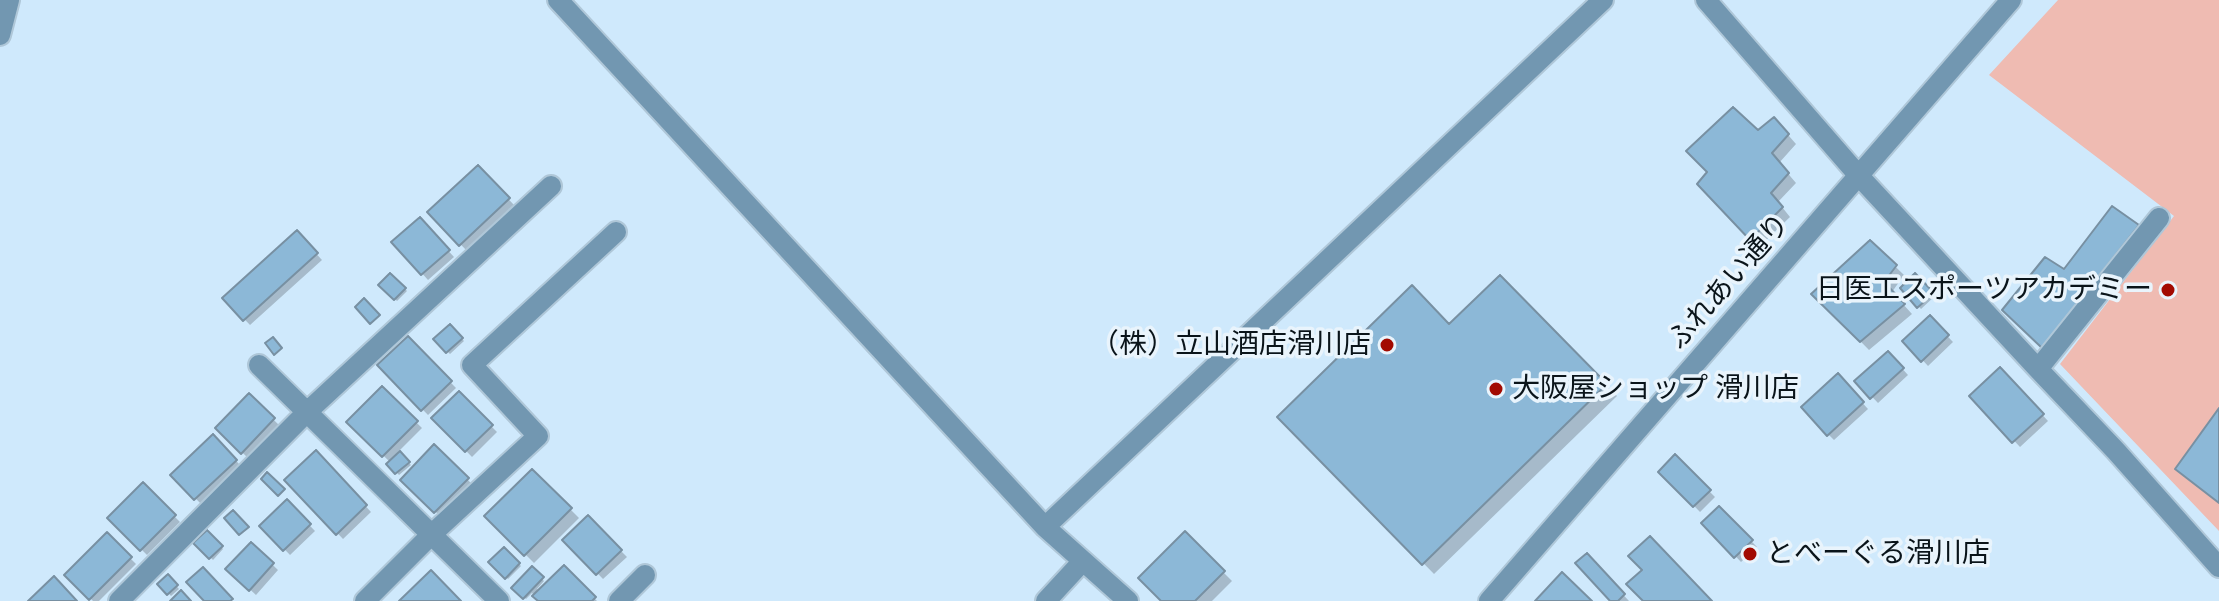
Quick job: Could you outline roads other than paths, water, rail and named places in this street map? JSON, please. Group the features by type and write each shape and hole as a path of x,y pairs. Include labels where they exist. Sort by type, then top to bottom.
{"street":[{"path":"0,35 9,0"},
{"path":"558,0 1045,527 1128,601"},
{"path":"1045,527 1603,0"},
{"path":"1706,0 1859,176 2116,451 2219,567"},
{"name":"ふれあい通り","path":"1489,601 2011,0"},
{"path":"119,601 307,412 551,186"},
{"path":"2038,369 2159,218"},
{"path":"365,601 538,436 472,365 616,232"},
{"path":"259,365 499,601"},
{"path":"1046,601 1082,562"},
{"path":"619,601 645,575"}],"place":[{"name":"日医工スポーツアカデミー","path":"2168,290"},
{"name":"（株）立山酒店滑川店","path":"1387,345"},
{"name":"大阪屋ショップ 滑川店","path":"1496,389"},
{"name":"とべーぐる滑川店","path":"1750,554"}]}
